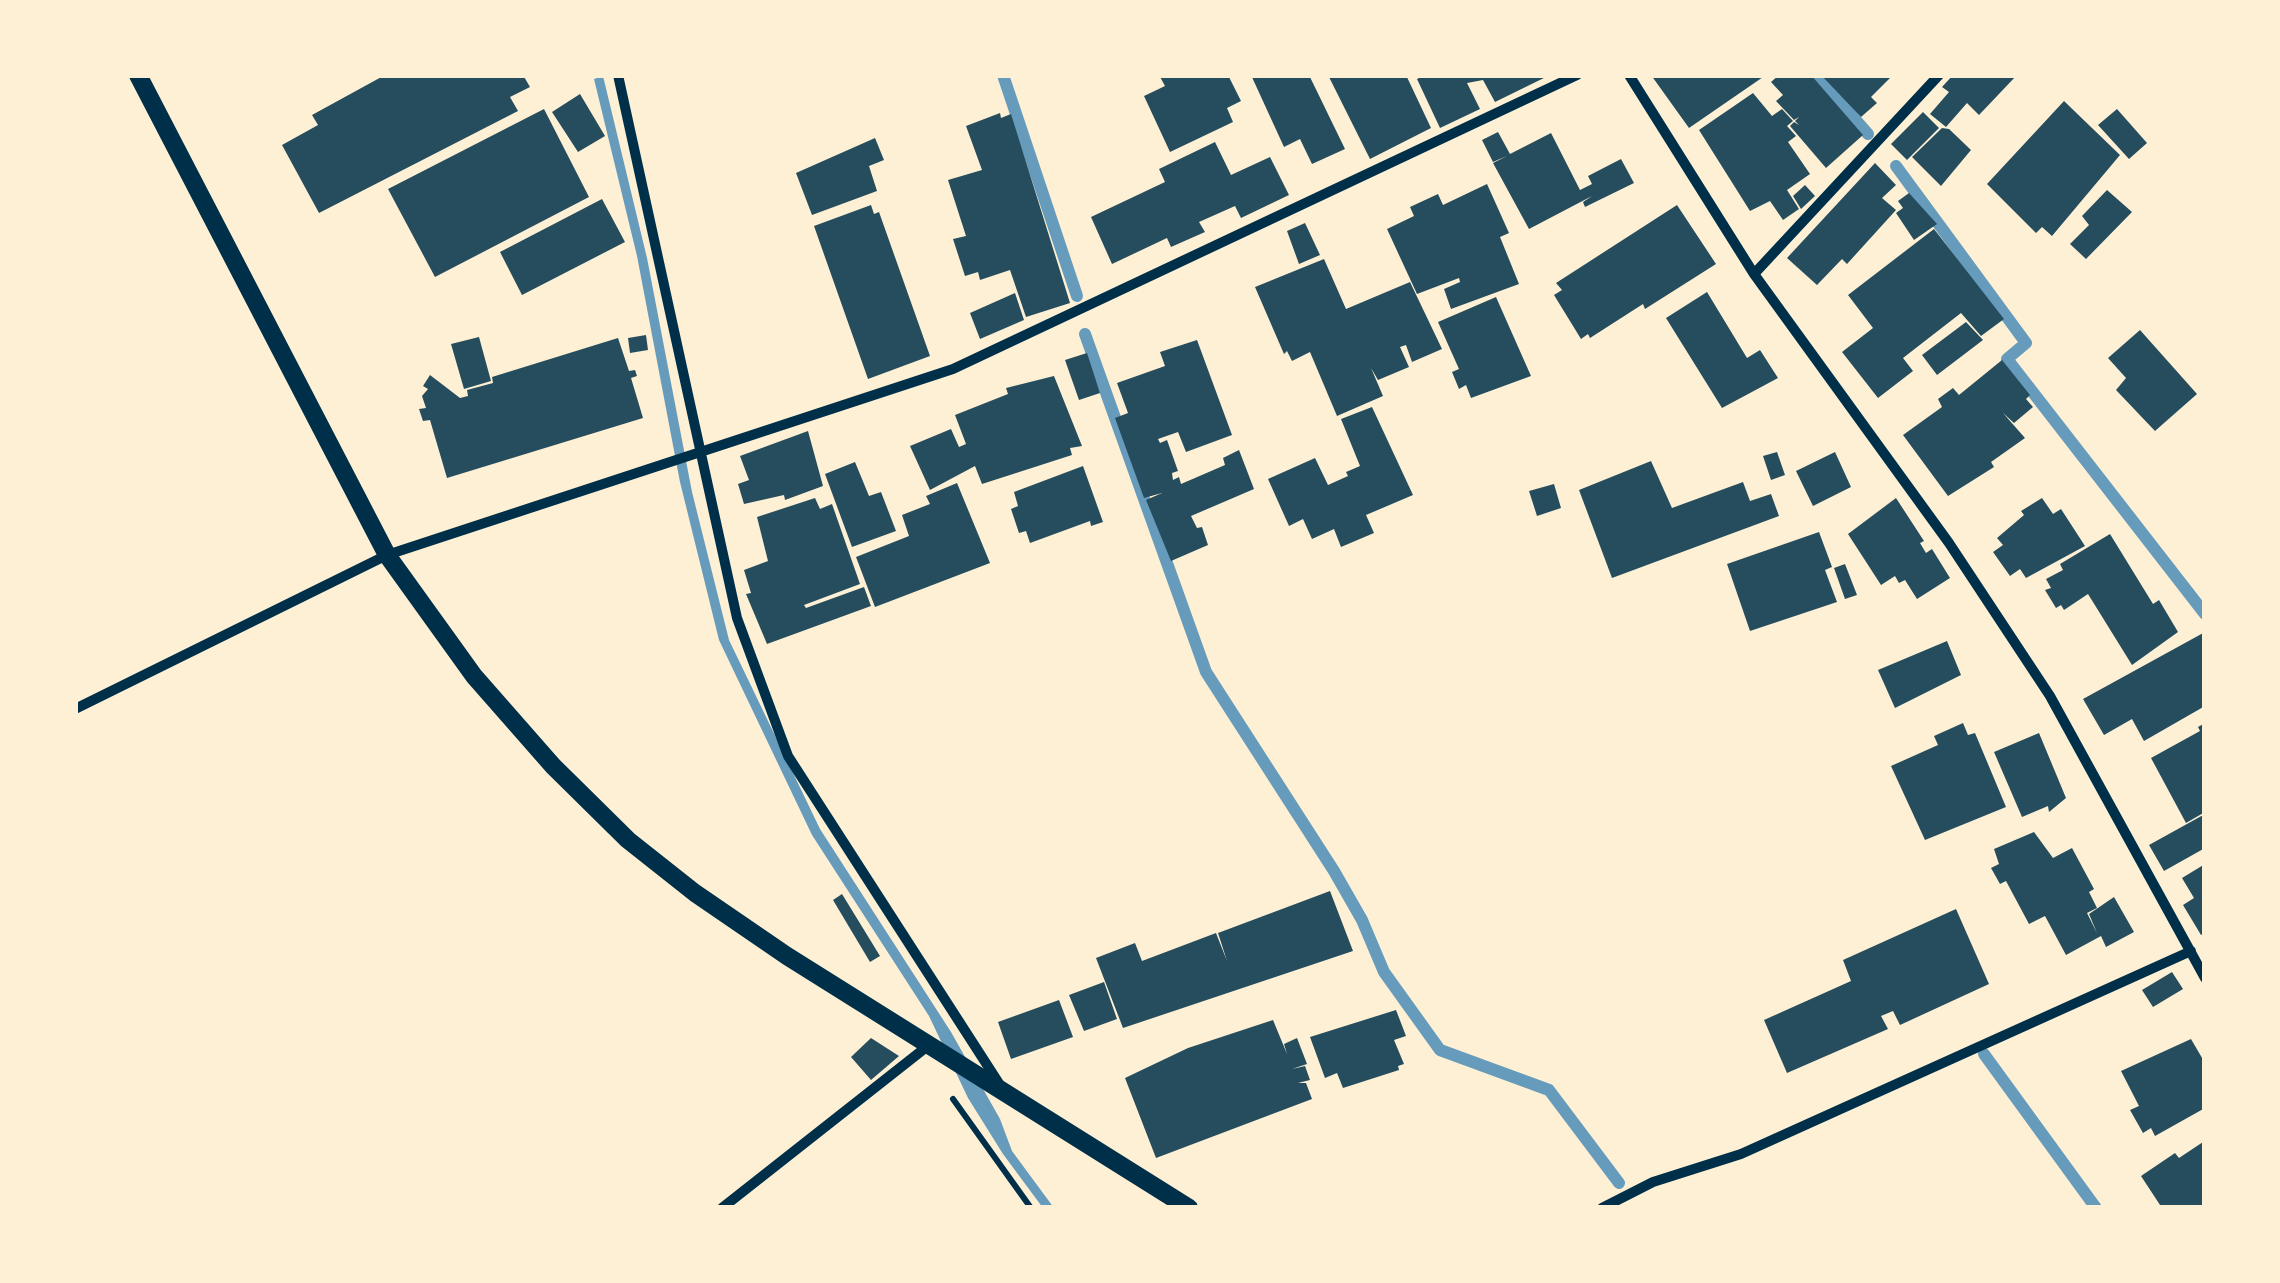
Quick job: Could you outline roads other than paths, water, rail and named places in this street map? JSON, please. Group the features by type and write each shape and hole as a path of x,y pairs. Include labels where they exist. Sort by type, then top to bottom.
{"street":[{"path":"138,75 387,555 474,676 553,766 628,840 787,956 1189,1208"},
{"path":"618,75 737,618 788,756 1000,1086"},
{"path":"75,709 387,555 952,369 1577,75"},
{"path":"1629,75 1754,274 1950,542 2050,696 2191,950 2201,960 2205,978"},
{"path":"1754,274 1938,75"},
{"path":"1602,1208 1653,1182 1741,1154 2191,950"},
{"path":"722,1208 934,1047"}],"water":[{"path":"603,76 647,258 692,492 729,640 820,829 951,1032 1000,1119 1012,1151 1054,1208 1043,1208 1003,1154 968,1098 929,1016 812,835 719,640 680,482 637,256 594,79"}],"waterway":[{"path":"1003,75 1077,296"},
{"path":"1816,75 1868,134"},
{"path":"1896,166 2026,343 2007,359 2205,614"},
{"path":"1085,334 1206,672 1334,871 1362,920 1384,972 1440,1050 1549,1090 1619,1183"},
{"path":"1984,1054 2096,1208"}]}
